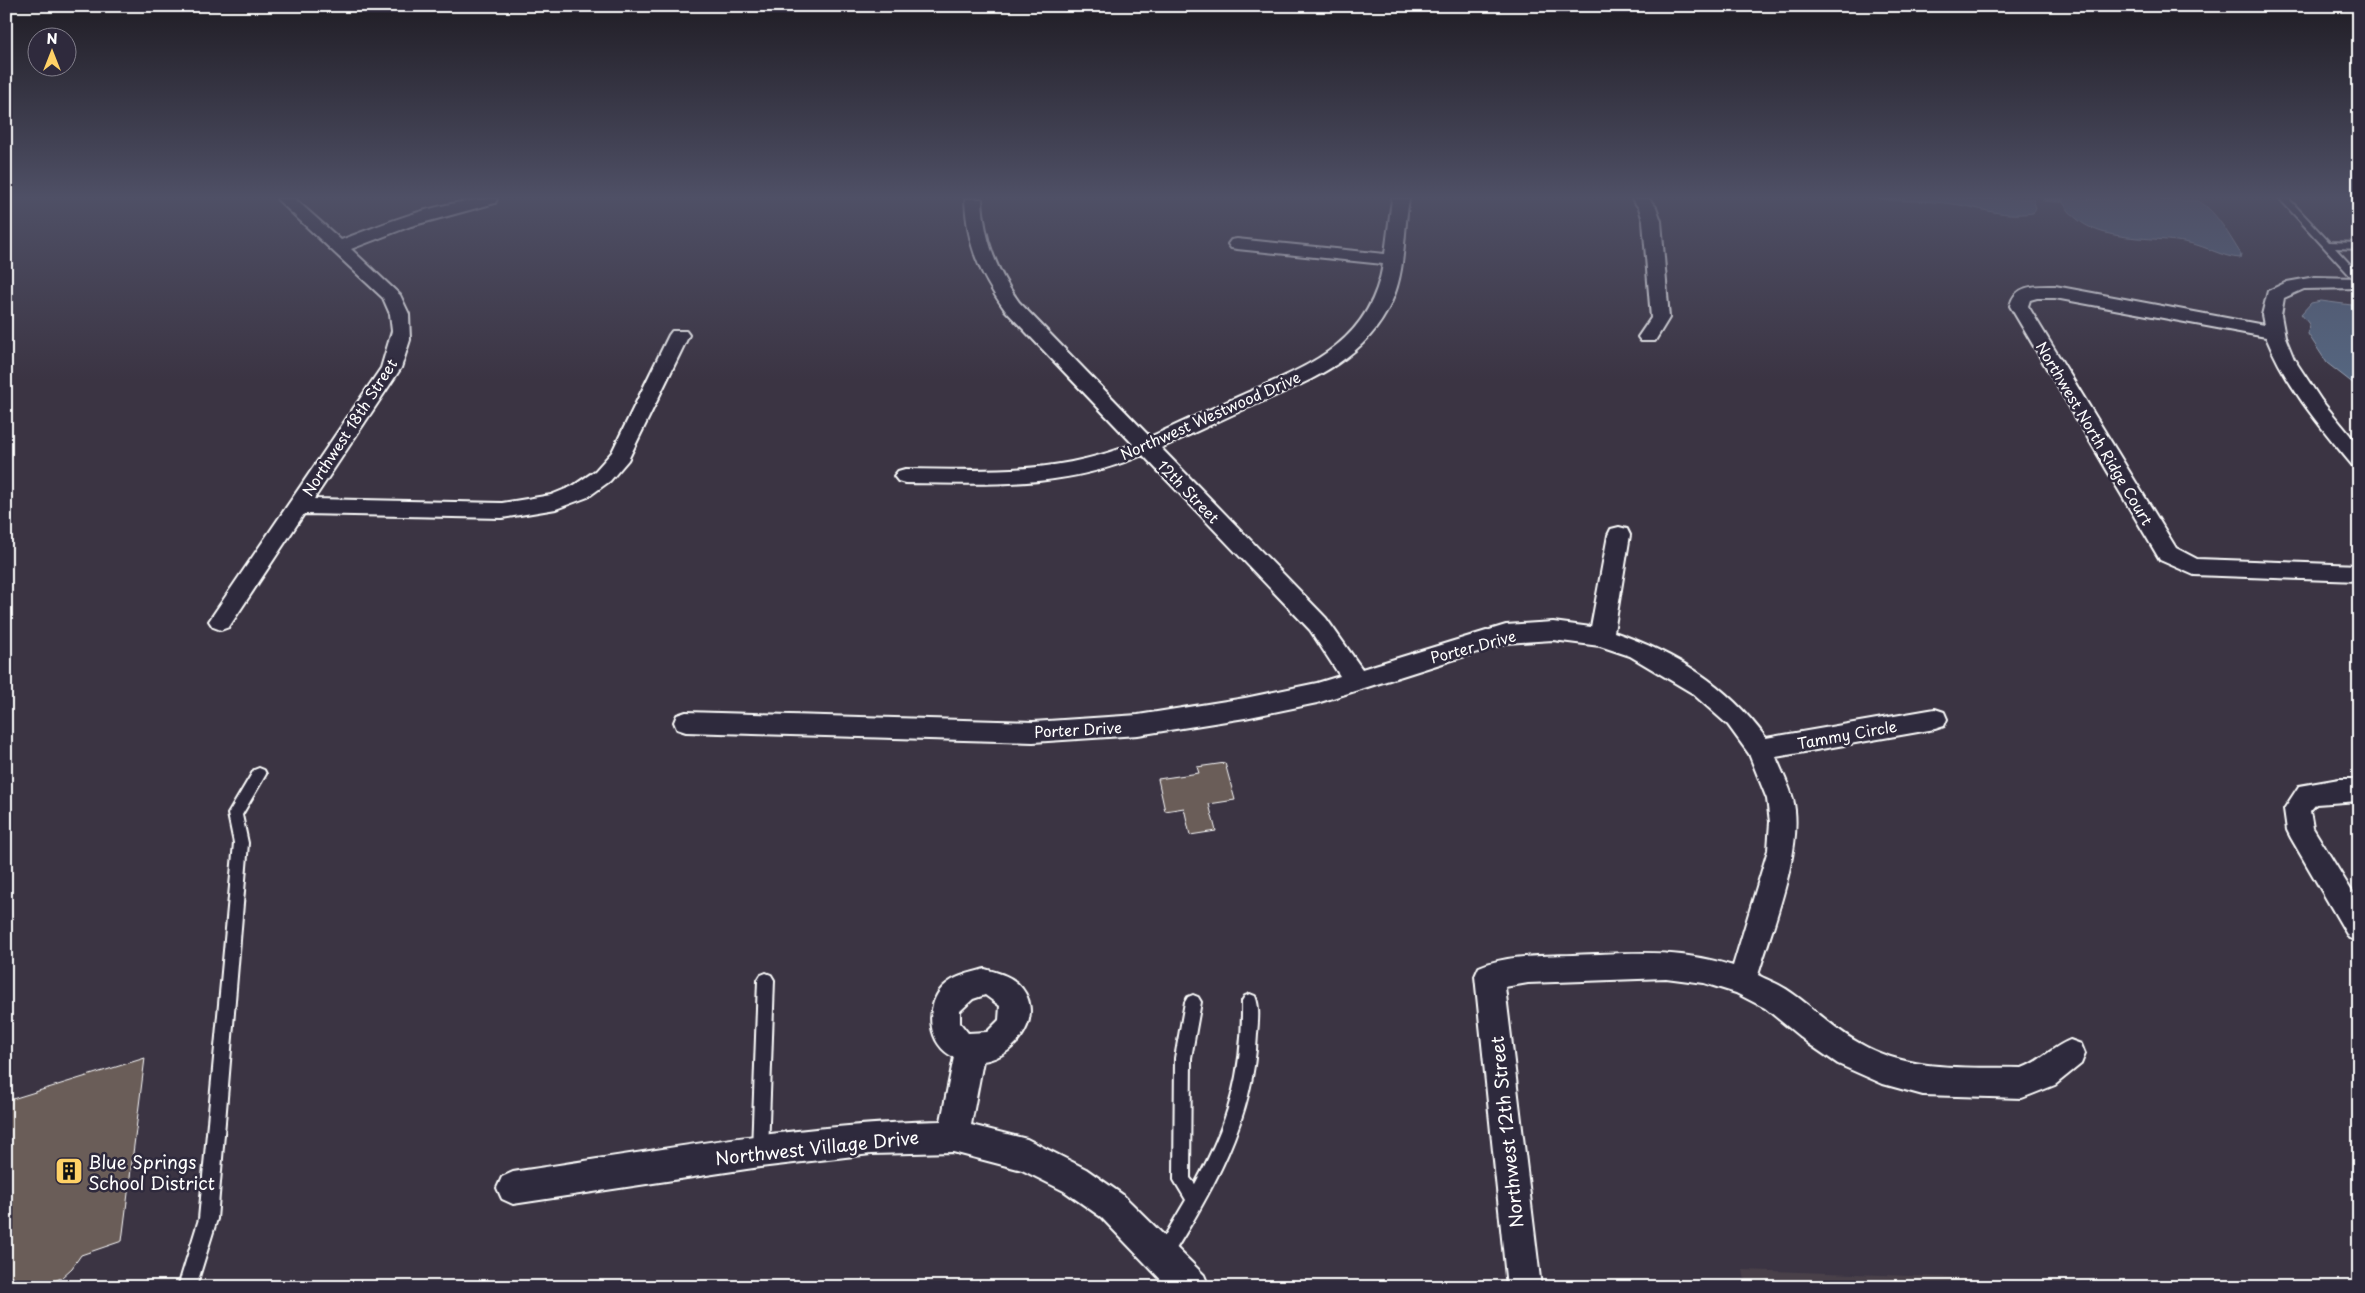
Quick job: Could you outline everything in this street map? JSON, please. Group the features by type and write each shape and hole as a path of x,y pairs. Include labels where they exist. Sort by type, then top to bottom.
{"street":[{"name":"Northwest 18th Street","path":"221,621 391,368 401,340 400,310 390,295 353,259"},
{"name":"12th Street","path":"983,259 998,287 1012,306 1144,446 1318,624 1356,680"},
{"path":"1387,259 1393,260"},
{"path":"1648,337 1660,318 1655,259"},
{"name":"Northwest Westwood Drive","path":"905,476 1041,475 1087,467 1144,446 1292,380 1342,352 1375,316 1389,283 1393,260"},
{"path":"2359,281 2318,282 2283,289 2275,296 2271,304 2274,333 2296,380 2359,460"},
{"name":"Northwest North Ridge Court","path":"2274,333 2054,292 2013,292 2019,306 2168,554 2180,568 2359,572"},
{"path":"298,506 502,512 536,508 566,499 611,470 621,455 679,335"},
{"path":"1601,637 1619,536"},
{"name":"Porter Drive","path":"686,722 1034,732 1085,730 1138,725 1246,708 1317,693 1506,634 1553,631 1601,637 1638,650 1701,686 1737,718 1760,749 1780,799 1783,822 1781,850 1742,982"},
{"name":"Tammy Circle","path":"1760,749 1934,719"},
{"path":"2359,790 2339,790 2308,794 2297,810 2300,830 2359,929"},
{"name":"Northwest 12th Street","path":"1524,1287 1489,976 1528,970 1666,966 1704,970 1742,982"},
{"path":"1742,982 1775,998 1819,1034 1849,1054 1883,1069 1923,1080 2022,1082 2044,1075 2070,1054"},
{"path":"953,1136 971,1048"},
{"name":"Northwest Village Drive","path":"512,1188 760,1151 872,1138 953,1136 1027,1155 1074,1180 1112,1206 1192,1287"}],"lane":[{"path":"2340,259 2359,281"},
{"path":"187,1287 208,1219 241,843 235,814 258,774"},
{"path":"760,1151 766,980"},
{"path":"1162,1256 1197,1201 1239,1106 1251,1033 1250,1001"},
{"path":"1193,1002 1184,1058 1182,1180 1197,1201"}],"shaded area":[{"path":"1743,1270 2212,1287 1746,1287"}],"water":[{"path":"2321,301 2359,306 2359,388 2327,363 2308,334 2309,324 2301,314 2311,303"}],"building":[{"path":"1225,763 1235,800 1209,804 1216,831 1190,835 1184,808 1165,811 1158,779 1199,773 1197,767"},
{"name":"Blue Springs School District","path":"145,1058 122,1241 81,1255 72,1268 61,1278 48,1284 34,1285 20,1282 6,1273 6,1101"}],"place":[{"name":"Blue Springs School District","path":"69,1171"}]}
